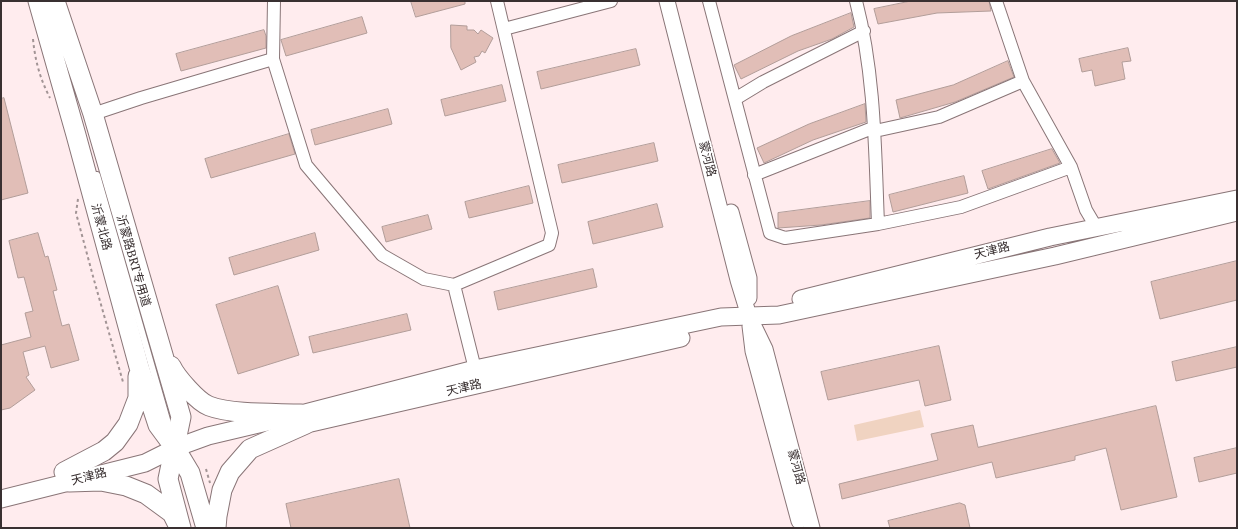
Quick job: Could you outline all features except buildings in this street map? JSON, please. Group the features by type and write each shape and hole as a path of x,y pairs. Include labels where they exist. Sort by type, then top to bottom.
{"main road":[{"name":"沂蒙北路","path":"38,1 139,366 158,425 175,448 190,473 206,528"},
{"name":"沂蒙北路","path":"55,1 93,114 181,417 168,479 180,528"},
{"name":"天津路","path":"1,487 145,463 175,448 208,436 304,419 724,328 777,304 1050,237 1237,199"},
{"name":"天津路","path":"304,419 475,369 722,317 779,315 1055,256 1237,212"},
{"path":"161,347 174,372 188,389 208,406 304,419"},
{"path":"66,477 115,442 128,424 138,398 139,366"},
{"path":"216,528 222,490 230,472 250,449 304,419"},
{"path":"66,477 101,481 126,486 146,494 172,513 180,528"},
{"name":"天津路","path":"1,499 66,477"}],"street":[{"path":"274,1 273,59 306,165 382,255 424,279 454,284 549,245 552,233 497,1"},
{"path":"504,29 611,1"},
{"name":"蒙河路","path":"667,1 733,262 749,316 765,349 812,528"},
{"name":"蒙河路","path":"676,1 749,278 749,316 753,351 801,528"},
{"path":"709,1 770,233 785,238 878,224 961,207 1071,167"},
{"path":"856,1 864,31 875,129 878,224"},
{"path":"996,1 1024,81 1071,167 1086,210 1096,227"},
{"path":"735,99 763,82 864,31"},
{"path":"93,114 141,98 273,59"},
{"path":"754,175 875,129 939,118 1024,81"},
{"path":"454,284 475,369"}],"lane":[{"name":"沂蒙路BRT专用道","path":"96,172 183,475"}],"path":[{"path":"32,36 38,69 51,100"},
{"path":"78,199 76,213 123,383"}],"shaded area":[{"path":"920,410 924,427 857,441 854,425"}]}
